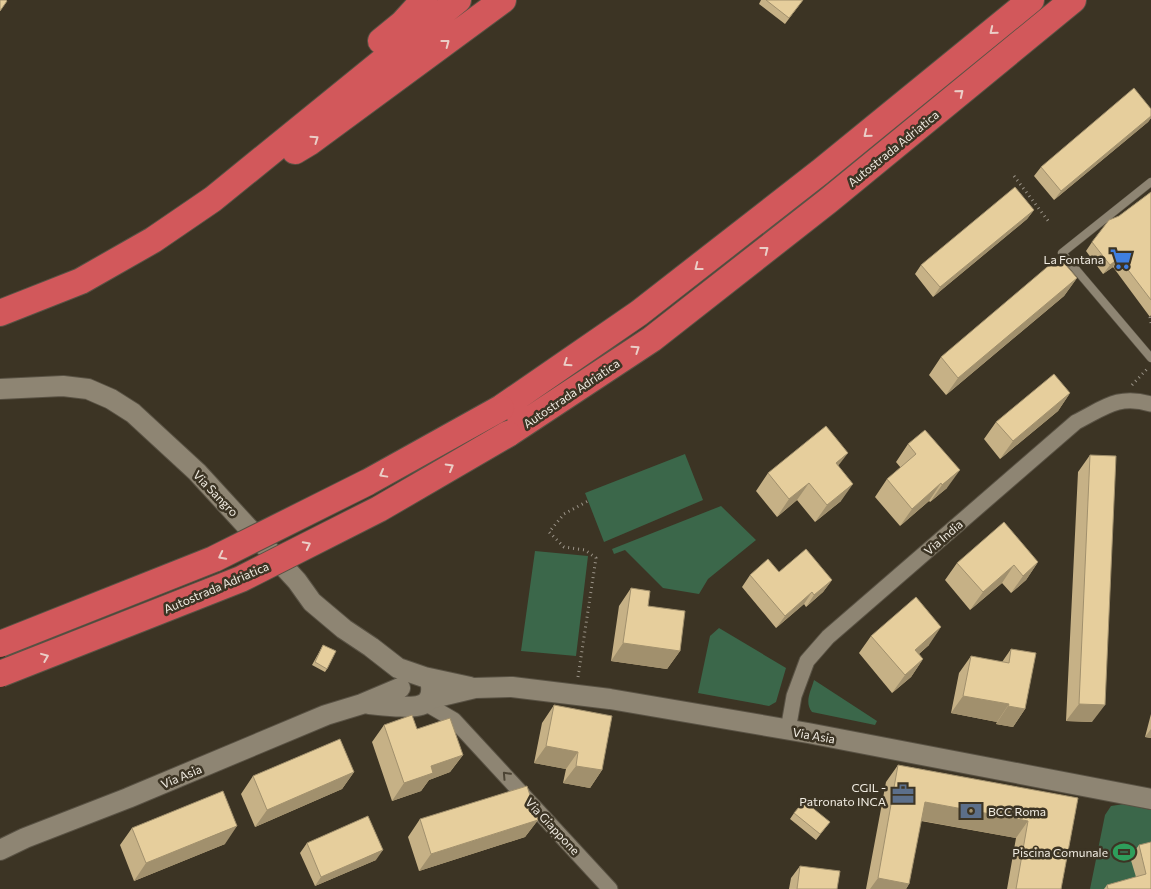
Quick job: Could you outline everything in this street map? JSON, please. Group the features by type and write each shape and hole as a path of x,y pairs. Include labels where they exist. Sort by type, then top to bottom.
{"highway":[{"path":"213,199 226,176 403,23 424,0"},
{"path":"213,199 458,0"},
{"path":"0,313 81,281 153,240 213,199 310,142 503,0"},
{"name":"Autostrada Adriatica","path":"0,644 214,560 368,482 501,408 639,313 820,172 1031,0"},
{"name":"Autostrada Adriatica","path":"0,674 241,579 379,509 508,434 652,339 828,201 1073,0"}],"street":[{"name":"Via Sangro","path":"0,389 64,386 88,389 111,399 133,412 197,472 290,574 312,602 344,629 371,647 409,678"},
{"name":"Via India","path":"788,730 794,696 807,661 828,637 1076,422 1118,401 1138,400 1151,404"},
{"name":"Via Asia","path":"0,850 25,838 128,798 326,716 362,704 409,678 475,688 512,687 575,694 685,711 1151,798"},
{"path":"409,678 431,687 423,703 403,700 409,678"},
{"name":"Via Asia","path":"362,704 423,703 452,693 475,688"},
{"path":"452,693 450,710 454,720"},
{"name":"Via Giappone","path":"423,703 454,720 610,889"}],"lane":[{"path":"1151,182 1062,252 1151,358"}],"path":[{"path":"1014,176 1049,222"},
{"path":"1150,316 1151,323"},
{"path":"575,694 596,558 585,550 564,547 550,532 564,514 588,501"}],"green space":[{"path":"685,454 703,500 604,542 585,493"},
{"path":"721,506 756,540 708,579 699,594 663,588 625,550 614,554 612,549"},
{"path":"535,551 588,556 576,656 521,651"},
{"path":"719,628 786,668 776,702 769,706 698,693 710,636"},
{"path":"814,680 877,721 875,725 812,712 808,700"},
{"name":"Piscina Comunale","path":"1124,804 1151,810 1151,889 1090,889 1105,815 1111,806"}],"building":[{"path":"0,0 7,1 0,11"},
{"path":"766,0 803,0 789,18"},
{"path":"1134,88 1151,109 1151,116 1061,191 1041,167"},
{"path":"1015,187 1034,210 940,287 921,265"},
{"name":"La Fontana","path":"1151,192 1151,300 1119,258 1110,265 1092,242 1109,220 1119,216"},
{"path":"1059,257 1077,278 958,378 941,357"},
{"path":"1054,374 1070,393 1013,441 996,422"},
{"path":"826,426 848,453 836,463 853,484 827,505 809,483 789,499 768,473"},
{"path":"925,430 960,470 942,485 941,483 912,509 887,479 916,454 908,444"},
{"path":"1090,455 1116,456 1105,705 1079,704"},
{"path":"1004,522 1038,562 1023,576 1014,565 983,592 957,563"},
{"path":"806,549 832,580 814,595 812,592 785,616 750,575 768,559 779,572"},
{"path":"631,588 650,591 648,606 685,611 680,651 623,643"},
{"path":"916,597 941,627 915,650 923,659 905,675 871,636"},
{"path":"323,645 336,651 327,669 315,662"},
{"path":"1011,649 1036,653 1025,709 1008,706 1009,704 963,696 971,656 1009,663"},
{"path":"554,705 612,716 602,770 576,766 578,752 546,746"},
{"path":"412,715 417,729 450,718 463,755 431,766 433,773 404,783 384,725"},
{"path":"340,739 354,772 267,810 253,776"},
{"path":"898,765 1078,798 1061,889 1016,889 1028,821 925,802 909,884 878,878"},
{"path":"527,786 538,820 431,854 420,819"},
{"path":"223,791 237,826 146,863 132,828"},
{"path":"804,801 830,822 820,834 794,813"},
{"path":"368,816 383,850 321,877 307,843"},
{"path":"1151,842 1151,889 1108,889 1107,885 1146,874 1139,845"},
{"path":"800,866 840,871 837,889 797,889"}],"place":[{"name":"La Fontana","path":"1121,259"},
{"name":"CGIL - Patronato INCA","path":"903,794"},
{"name":"BCC Roma","path":"971,811"},
{"name":"Piscina Comunale","path":"1124,852"}]}
